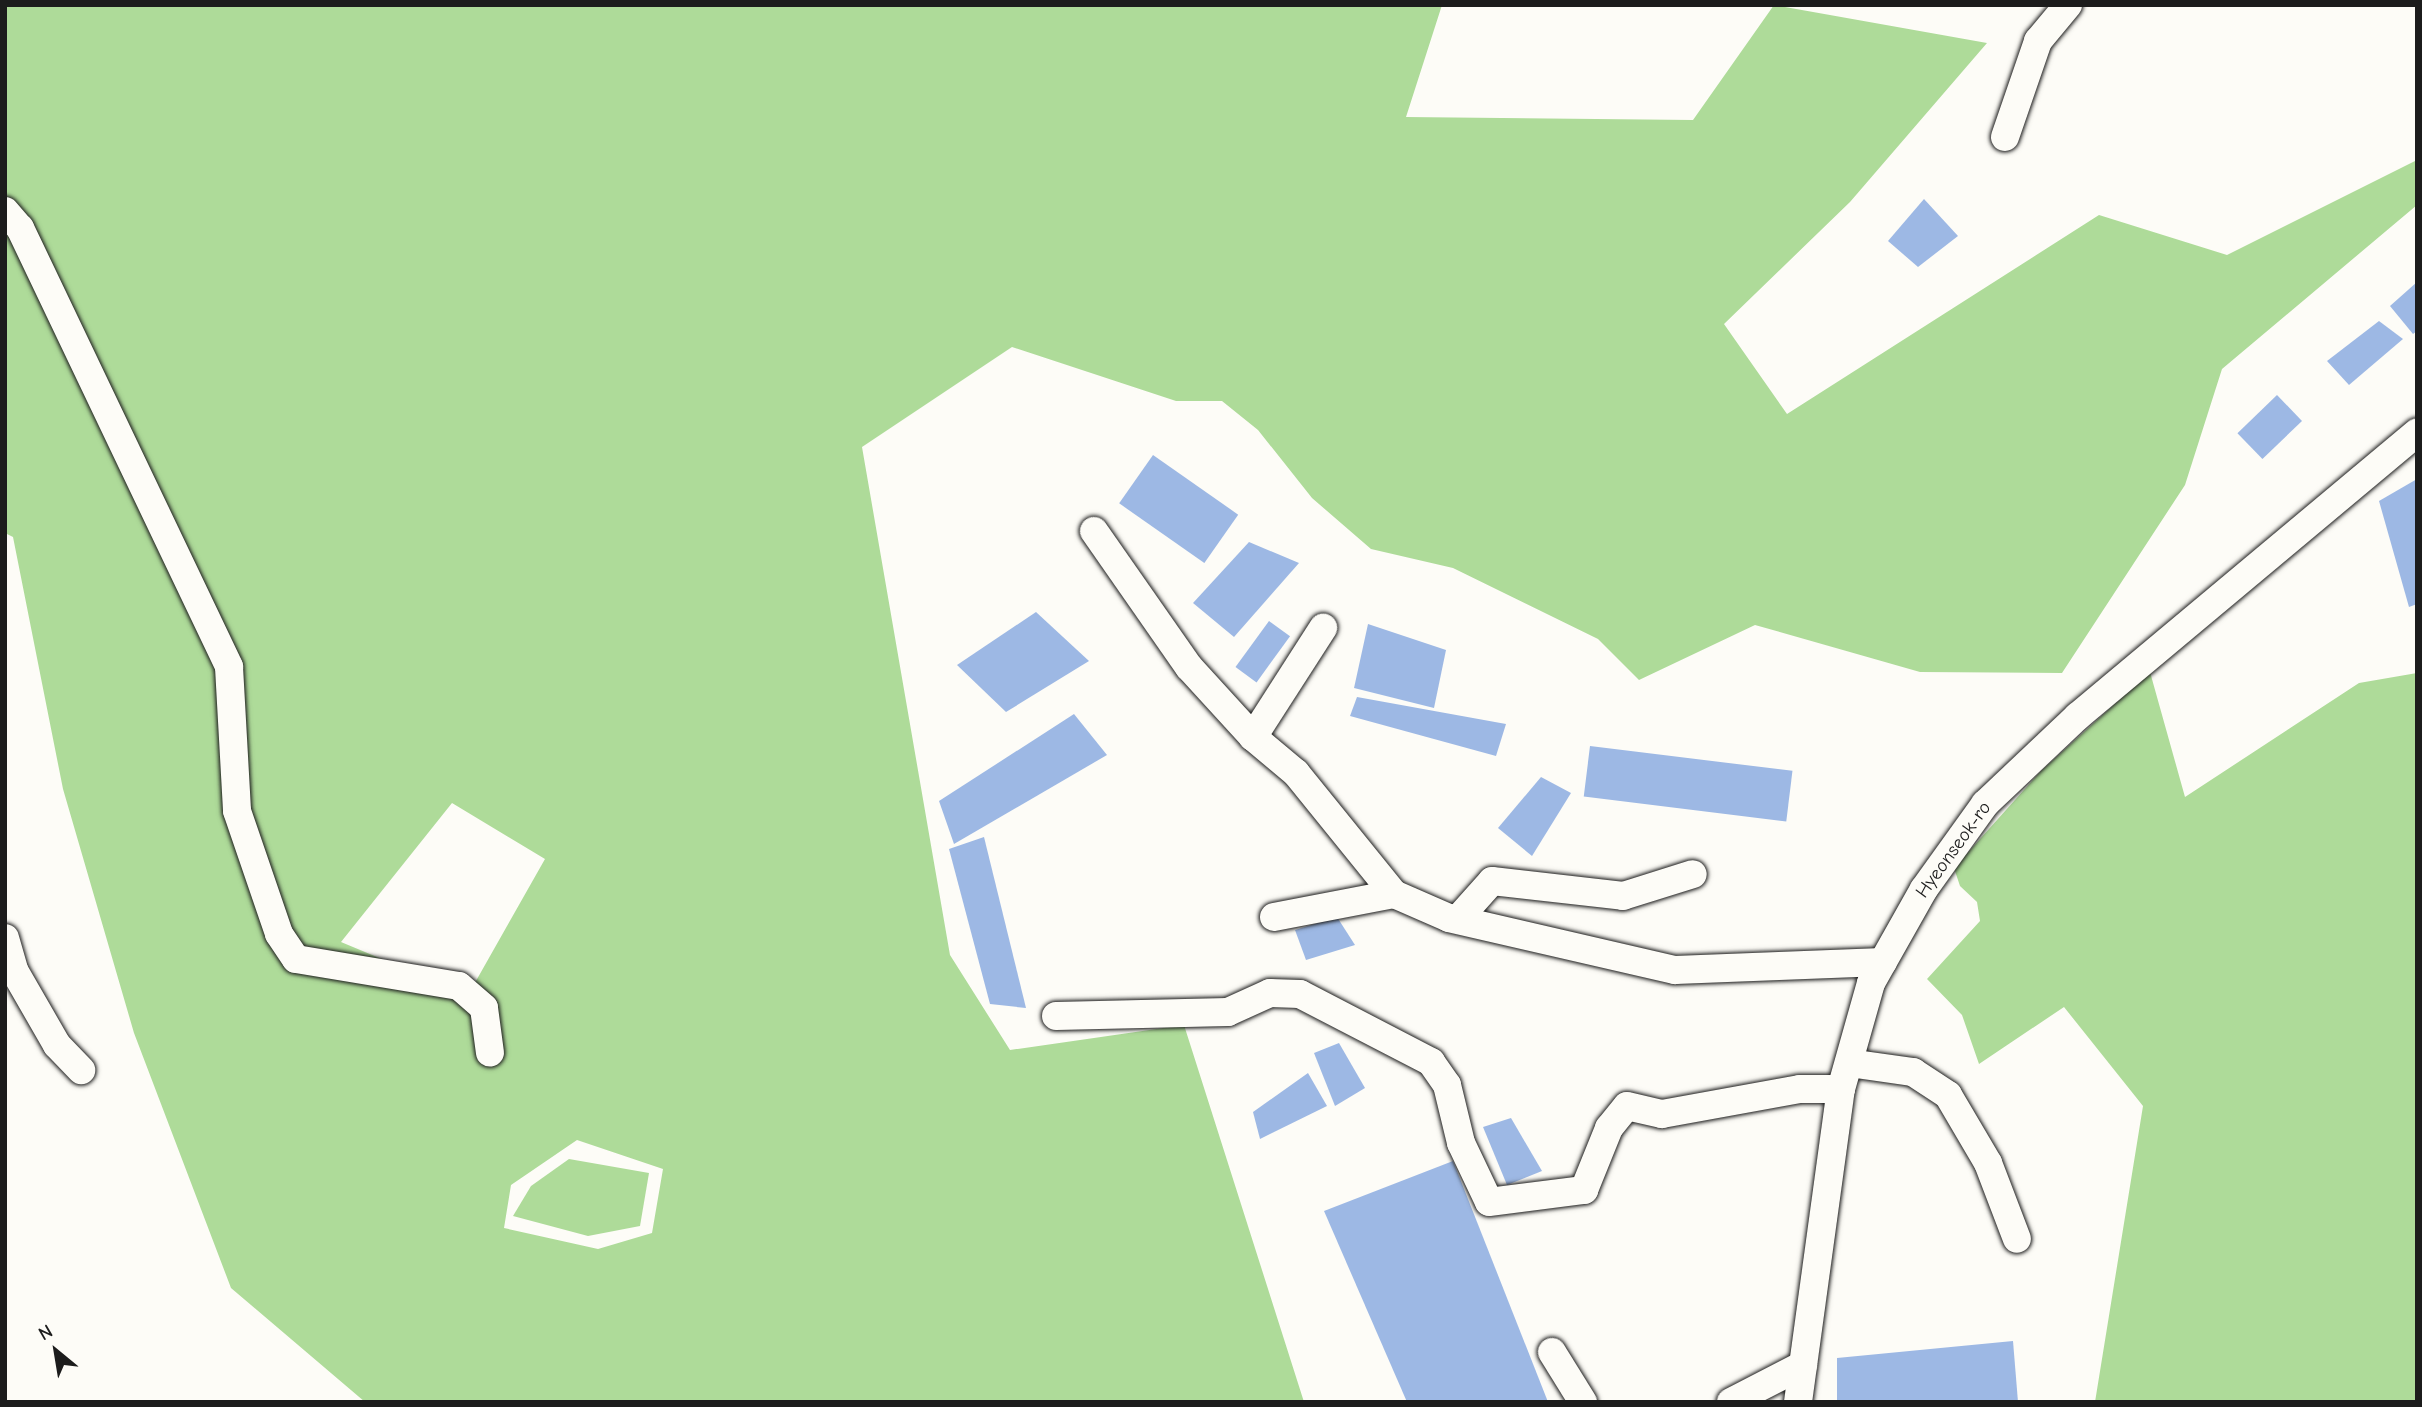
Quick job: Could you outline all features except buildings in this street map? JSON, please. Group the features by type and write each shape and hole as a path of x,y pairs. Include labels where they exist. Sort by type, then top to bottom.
{"street":[{"path":"2005,137 2038,41 2068,5"},
{"path":"5,211 20,228 229,667 237,811 279,934 296,959 460,986 484,1008 490,1053"},
{"name":"Hyeonseok-ro","path":"1798,1402 1845,1076 1883,962 1924,889 1985,804 2078,716 2417,433"},
{"path":"1094,531 1189,667 1253,737 1296,773 1394,894 1458,919 1675,970 1883,962"},
{"path":"1253,737 1323,628"},
{"path":"1458,919 1492,881 1623,896 1693,874"},
{"path":"1274,917 1394,894"},
{"path":"5,938 10,976 57,1045 81,1070"},
{"path":"1056,1016 1228,1012 1270,993 1300,994 1431,1062 1447,1085 1461,1143 1489,1202 1584,1191 1609,1128 1627,1106 1661,1114 1800,1089 1845,1076 1913,1072 1948,1095 1989,1163 2017,1238"},
{"path":"1552,1352 1583,1402"},
{"path":"1731,1402 1803,1365"}],"green space":[{"path":"5,5 1442,5 1406,117 1693,120 1774,5 1987,43 1850,202 1724,324 1787,414 2099,215 2227,255 2417,160 2417,205 2222,369 2185,485 2062,673 1920,672 1755,625 1639,680 1598,639 1453,568 1371,549 1312,498 1258,430 1222,401 1176,401 1012,347 862,447 950,955 1010,1050 1184,1025 1304,1402 365,1402 231,1288 134,1033 63,789 13,537 5,533","holes":["452,803 545,859 468,995 341,942","577,1140 663,1169 652,1233 598,1249 504,1228 511,1185"]},
{"path":"2150,672 2185,797 2359,683 2417,673 2417,1402 2095,1402 2143,1106 2064,1007 1979,1064 1962,1015 1927,979 1980,921 1977,902 1960,886 1954,868 2041,771"},
{"path":"569,1159 649,1173 640,1226 588,1236 513,1216 531,1186"}]}
